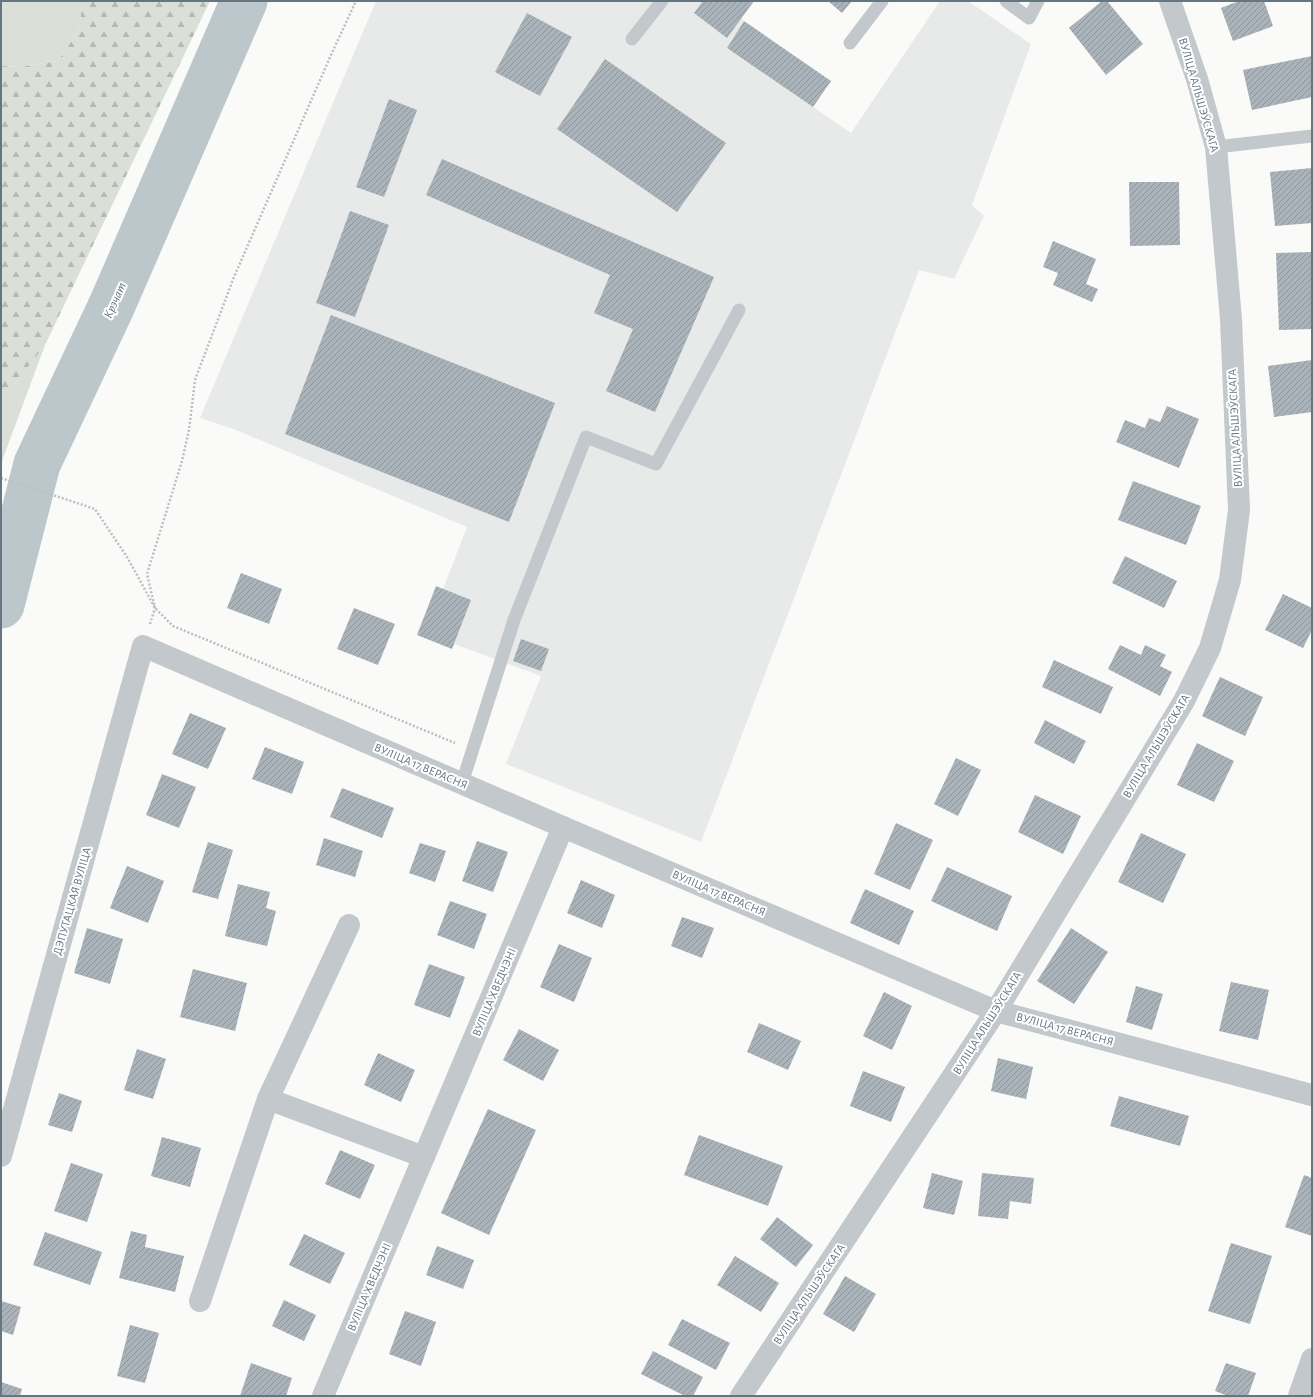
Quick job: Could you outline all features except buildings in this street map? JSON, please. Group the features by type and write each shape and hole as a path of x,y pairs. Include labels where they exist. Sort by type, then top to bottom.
{"street":[{"name":"ВУЛІЦА АЛЬШЭЎСКАГА","path":"741,1396 996,1011 1184,701 1210,648 1230,580 1239,510 1231,319 1216,147 1197,79 1170,1"},
{"name":"ВУЛІЦА 17 ВЕРАСНЯ","path":"143,646 996,1011 1312,1095"},
{"name":"ДЭПУТАЦКАЯ ВУЛІЦА","path":"1,1156 143,646"},
{"name":"ВУЛІЦА ХВЕДЧЭНІ","path":"323,1396 563,827"},
{"path":"200,1301 268,1099 349,925"},
{"path":"268,1099 424,1156"},
{"path":"1299,1396 1312,1359"}],"lane":[{"path":"632,39 662,1"},
{"path":"850,43 882,1"},
{"path":"1006,1 1029,18 1038,1"},
{"path":"1216,147 1312,136"},
{"path":"462,783 514,620 586,436 656,464 739,310"}],"path":[{"path":"143,646 155,608 147,574 182,461 189,430 195,380 234,277 356,1"},
{"path":"1,478 95,509 127,557 155,608 173,626 472,750"}],"shaded area":[{"path":"376,1 754,1 741,18 744,21 727,48 851,133 940,1 968,1 1031,44 972,205 984,216 954,279 919,270 701,842 506,764 541,676 454,644 443,589 467,527 236,430 200,418"}],"green space":[{"path":"1,1 83,1 78,32 58,61 21,67 1,66"},
{"path":"83,1 210,1 45,345 9,391 1,390 1,66 21,67 58,61 78,32"},
{"path":"45,345 2,461 1,390 9,391"}],"waterway":[{"name":"Крэчат","path":"1,605 37,464 112,305 244,1"}]}
